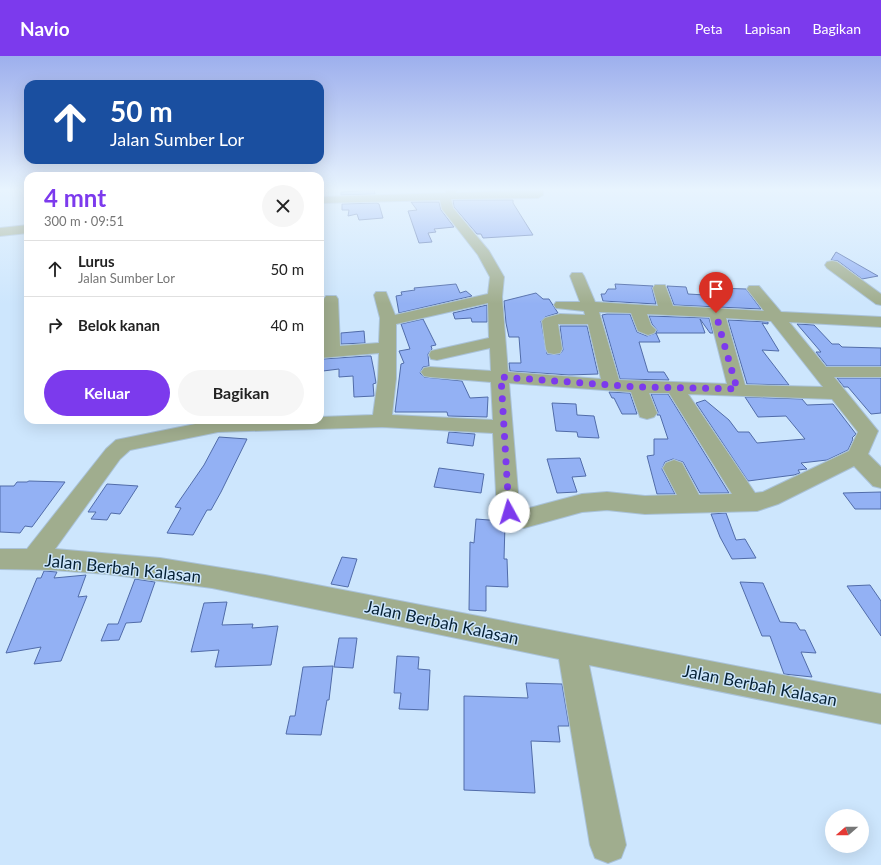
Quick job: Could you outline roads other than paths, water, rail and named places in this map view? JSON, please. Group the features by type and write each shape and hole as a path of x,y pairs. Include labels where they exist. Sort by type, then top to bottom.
{"street":[{"path":"463,228 484,254 497,277 495,297 509,512 517,519 524,519 582,503 608,501 645,505 749,502 770,498 857,456 875,430 836,392 778,316 754,289"},
{"path":"0,232 24,229"},
{"path":"832,265 881,301"},
{"path":"577,276 592,313 611,384"},
{"path":"660,288 667,310"},
{"path":"381,295 388,321 386,347 387,379 382,421"},
{"path":"388,321 495,297"},
{"path":"331,299 326,353 386,347"},
{"path":"561,305 592,313"},
{"path":"637,308 644,328 648,330"},
{"path":"554,349 550,321 592,313 637,308 881,322"},
{"path":"716,313 737,389"},
{"path":"437,355 499,341"},
{"path":"430,372 638,387 836,392"},
{"path":"820,372 881,372"},
{"path":"638,387 647,413"},
{"path":"675,388 749,502"},
{"path":"324,422 382,421 503,427"},
{"path":"34,558 113,454 123,445 218,426 265,424"},
{"path":"857,456 881,480"},
{"path":"674,468 692,504"},
{"name":"Jalan Berbah Kalasan","path":"0,559 34,558 92,561 143,566 253,584 881,709"},
{"path":"571,648 608,845"}]}
